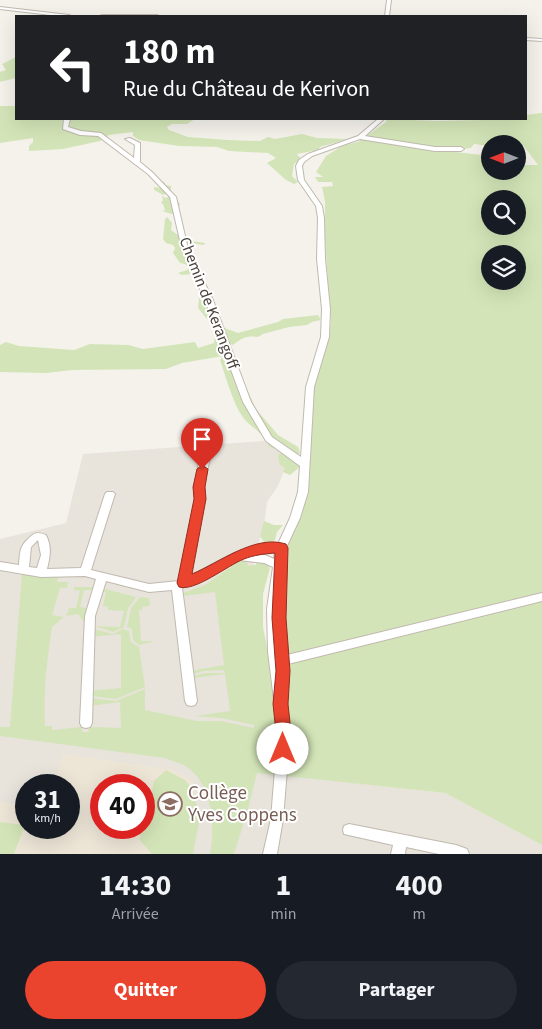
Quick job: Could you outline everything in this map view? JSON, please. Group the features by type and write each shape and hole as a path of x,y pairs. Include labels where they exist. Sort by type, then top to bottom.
{"street":[{"path":"387,15 389,0"},
{"path":"0,8 24,14 46,15"},
{"path":"527,39 542,40"},
{"name":"Chemin de Kerangoff","path":"67,120 65,128 80,133 99,134 150,173 173,197 185,249 209,300 247,402 269,438 305,465"},
{"path":"270,854 277,819 284,732 274,652 272,608 277,564 303,492 310,387 325,337 326,309 321,259 321,218 319,206 301,180 300,166 301,161 310,155 360,137 381,120"},
{"path":"360,137 435,149 461,150"},
{"path":"128,139 138,144 137,163"},
{"path":"191,701 180,585 200,499 199,487 206,452"},
{"path":"85,572 110,494"},
{"path":"24,570 26,546 37,536 43,538 46,555 41,573"},
{"path":"0,566 41,573 85,572 149,588 180,585 204,575 238,556 258,549 282,548"},
{"path":"281,704 283,671 279,618 282,548"},
{"path":"238,556 265,560 277,564"},
{"path":"86,723 90,616 102,576"},
{"path":"281,661 542,597"},
{"path":"349,830 399,848 456,851 462,854"}],"shaded area":[{"path":"264,441 283,451 285,468 278,486 267,502 265,519 244,601 255,699 254,772 445,793 542,845 542,854 0,854 0,539 66,523 83,454"},
{"name":"Collège Yves Coppens","path":"63,754 173,770 194,782 199,819 192,854 0,854 0,802 15,804 15,839 80,839 80,774 57,774"}],"green space":[{"path":"15,58 15,78 0,82 0,72 6,70 2,64"},
{"path":"0,106 15,106 15,120 193,120 187,124 172,124 167,127 169,130 188,137 260,141 268,137 275,139 302,134 317,138 348,139 320,147 318,150 297,154 301,159 294,164 292,176 298,182 294,184 286,180 267,163 276,158 268,153 229,151 217,147 179,146 139,140 133,136 133,132 109,135 100,141 63,149 29,151 33,138 0,143"},
{"path":"542,113 542,845 445,793 257,773 234,854 210,854 212,819 207,795 196,775 187,767 165,758 0,736 0,727 10,727 22,574 70,575 70,577 58,578 57,582 68,582 67,588 60,588 52,615 64,617 52,627 47,664 45,726 52,726 52,730 82,727 82,732 88,732 89,727 121,728 120,702 89,706 89,698 116,701 145,689 145,710 197,721 221,721 254,728 254,725 221,718 195,716 230,711 225,674 192,678 191,676 207,673 225,673 224,670 203,671 191,675 190,671 224,665 215,592 183,596 183,593 205,585 231,567 231,562 246,559 248,566 255,565 258,561 265,562 270,568 263,594 263,627 268,652 284,704 282,621 284,553 298,518 312,388 326,346 331,323 325,240 325,202 322,187 333,186 332,182 318,182 315,177 323,177 316,172 326,156 342,146 358,142 387,120 527,120 527,115"},
{"path":"161,181 171,186 171,192 180,204 175,215 162,211 165,210 161,203 163,200 162,196 166,198 170,196 168,193 163,195 154,190 154,187 161,188"},
{"path":"167,217 172,223 171,230 185,240 205,243 204,245 189,243 187,245 196,261 195,266 205,283 203,285 218,308 217,315 212,315 207,319 198,308 199,298 204,295 198,284 194,282 192,274 182,275 178,273 189,268 185,264 180,263 173,253 175,248 173,245 166,243 163,239 165,219"},
{"path":"318,315 321,320 307,325 289,327 258,337 247,337 233,345 228,343 256,409 278,435 298,447 300,453 296,455 301,466 290,475 283,472 285,468 280,465 278,456 282,451 269,447 266,439 246,421 238,408 220,360 223,356 182,363 166,369 72,370 47,373 0,372 0,345 6,342 19,346 74,350 90,344 128,345 143,349 195,342 198,348 214,343 215,336 219,336 222,327 238,333 283,319"},
{"path":"264,521 274,525 283,525 277,532 275,540 271,543 264,542 260,536"},
{"path":"74,587 92,587 92,590 84,590 80,607 87,608 84,622 78,614 66,616 69,608 76,608 80,591 74,590"},
{"path":"102,588 136,597 128,608 124,627 113,632 95,626 120,627 124,611 108,610 108,607 103,606 106,592 101,591"},
{"path":"140,597 149,598 150,606 142,607 142,610 139,610 141,641 155,641 139,645 133,640 132,629 127,627 131,608"},
{"path":"90,628 113,634 123,629 129,631 131,642 139,647 145,687 116,699 91,696 90,691 121,688 121,634 90,637"},
{"path":"166,770 185,780 192,789 200,817 193,854 152,854 139,839 155,839 155,780"},
{"path":"0,822 15,824 15,839 20,839 14,854 0,854"}],"place":[{"name":"Collège Yves Coppens","path":"170,804"}],"route":[{"path":"202,469 199,487 200,499 184,583 204,575 238,556 258,549 282,548 279,618 283,671 281,704 284,732 283,749"}]}
